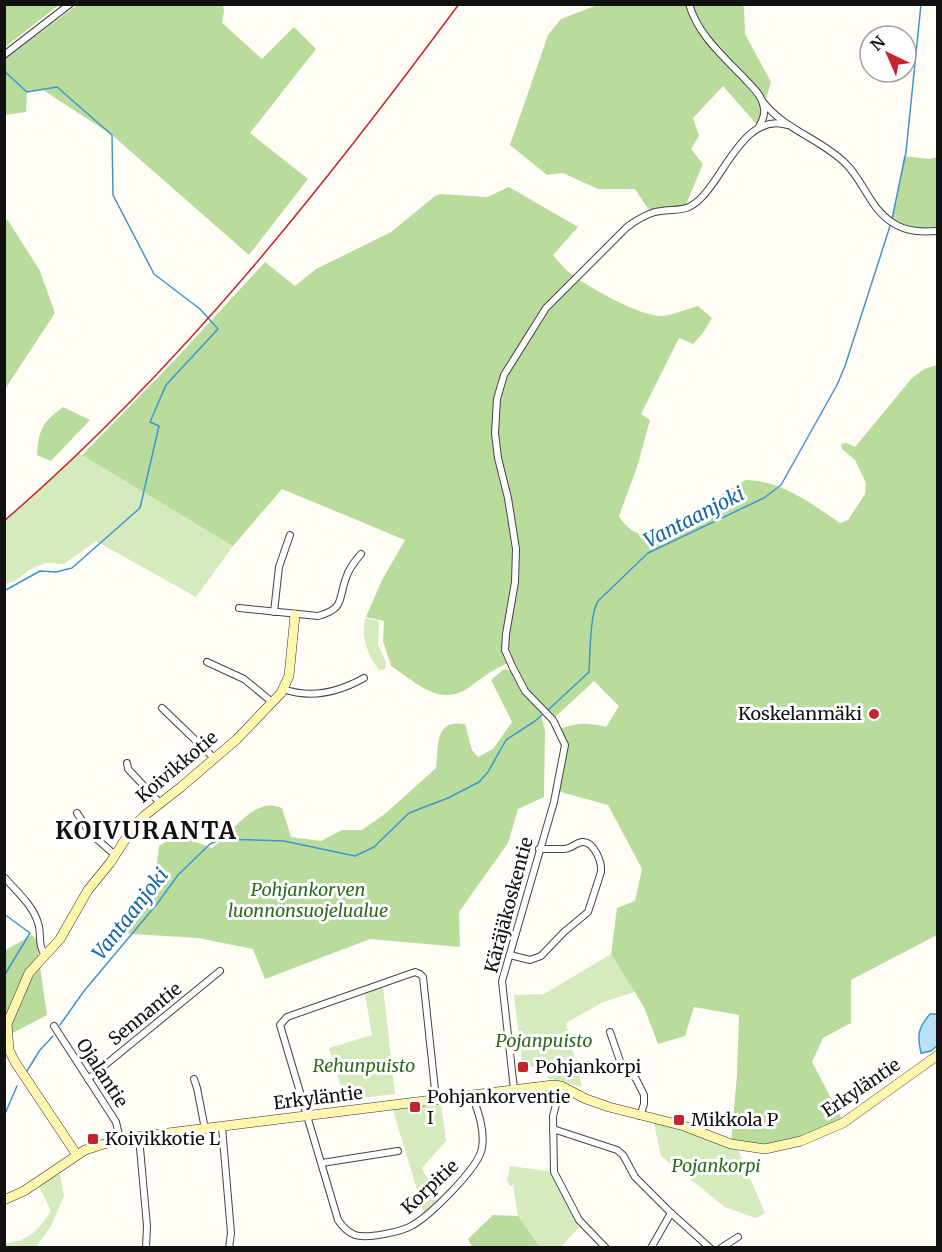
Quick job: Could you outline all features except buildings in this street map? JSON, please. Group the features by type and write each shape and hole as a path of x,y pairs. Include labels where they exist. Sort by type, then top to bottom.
{"street":[{"path":"4,55 70,4"},
{"path":"689,4 693,19 702,34 754,88 775,116 788,125"},
{"path":"759,127 763,118 763,102"},
{"path":"759,127 782,123 802,132 844,162 852,170 875,206 891,221 913,231 938,231"},
{"name":"Käräjäkoskentie","path":"514,1089 502,981 554,802 565,745 553,720 525,691 505,650 515,582 516,556 508,498 495,433 497,399 504,375 556,296 637,220 656,212 689,208 718,178 741,142 759,127"},
{"path":"274,612 278,575 290,535"},
{"path":"239,609 295,615 318,616 329,613 340,602 345,579 361,554"},
{"name":"Koivikkotie","path":"77,1155 7,1050 7,1024 29,973 60,939 87,890 115,855 134,826 215,759 284,689 291,663 295,615"},
{"path":"207,662 244,679 272,702"},
{"path":"284,689 316,694 339,690 364,678"},
{"path":"162,708 215,759"},
{"path":"127,763 128,769 160,803"},
{"path":"77,813 90,833 115,855"},
{"path":"510,955 530,960 541,956 564,932 588,912 601,872 602,867 593,848 587,843 580,842 568,849 539,849"},
{"path":"4,877 32,909 40,929 41,949 45,955"},
{"name":"Sennantie","path":"88,1079 220,971"},
{"name":"Korpitie","path":"436,1099 423,977 420,974 415,972 287,1017 283,1021 280,1028 338,1220 347,1230 359,1236 406,1229 420,1221 463,1180 480,1156 483,1146 482,1128 472,1095"},
{"name":"Ojalantie","path":"54,1026 116,1122 120,1139"},
{"path":"610,1032 621,1064 636,1079 644,1095 640,1116"},
{"name":"Erkyläntie","path":"4,1200 24,1191 77,1155 98,1144 120,1139 553,1085 561,1086 586,1099 640,1116 684,1126 740,1146 765,1149 820,1134 843,1123 938,1055"},
{"path":"194,1079 198,1088 205,1129"},
{"path":"561,1086 554,1110 554,1172 579,1220 606,1248"},
{"path":"222,1127 231,1233 229,1248"},
{"path":"553,1129 621,1152 634,1178 710,1248"},
{"path":"139,1137 147,1226 146,1248"},
{"path":"322,1163 398,1151"},
{"path":"651,1248 671,1213"},
{"path":"721,1248 738,1237"}],"green space":[{"path":"5,4 59,4 59,5 5,47"},
{"path":"742,4 745,34 771,82 758,126 723,86 693,118 699,136 691,149 703,164 685,207 677,210 649,210 635,189 598,189 563,173 547,175 510,145 548,35 561,19 597,5"},
{"path":"77,5 223,5 222,23 262,59 294,27 316,49 250,133 308,179 249,255 112,135 43,90 27,92 26,112 5,115 5,59"},
{"path":"904,156 929,159 937,157 937,233 891,225"},
{"path":"509,187 578,227 553,255 567,271 581,281 616,301 642,312 662,316 698,306 712,318 693,344 679,338 641,414 650,420 637,467 619,516 628,527 636,532 650,536 746,480 772,484 796,494 840,523 848,520 865,494 866,483 855,460 842,449 841,444 847,443 855,447 912,378 924,369 937,365 937,935 851,980 851,1023 823,1038 812,1062 843,1121 820,1133 765,1148 731,1143 739,1015 694,1007 685,1036 658,1044 644,1007 611,954 617,908 635,901 642,869 608,805 557,791 565,751 559,729 582,724 606,727 619,706 594,681 554,718 527,690 511,662 460,692 450,695 430,691 391,666 383,641 384,621 366,617 382,580 405,540 282,489 233,546 82,455 172,363 265,262 295,286 316,269 391,232 435,196 440,194 487,197"},
{"path":"5,218 40,271 55,313 5,389"},
{"path":"63,407 90,420 51,461 37,455 39,438 46,422"},
{"path":"79,453 233,546 196,597 96,541 64,564 45,563 29,570 15,581 5,584 4,521"},
{"path":"365,618 379,621 378,645 386,662 385,669 379,670 368,652 364,632"},
{"name":"Pohjankorven luonnonsuojelualue","path":"504,669 514,671 539,705 545,731 544,797 518,809 508,843 459,912 460,947 370,939 265,979 253,949 198,938 117,933 154,889 159,846 177,835 212,848 253,811 272,805 282,808 291,837 321,841 342,830 362,830 386,813 436,768 440,736 448,726 465,724 472,750 478,757 493,749 512,722 491,680"},
{"path":"32,935 36,939 47,1015 5,1037 4,951"},
{"name":"Pojanpuisto","path":"611,954 635,992 603,1002 566,1023 582,1087 548,1078 546,1070 539,1065 527,1068 522,1062 514,995 544,994"},
{"name":"Rehunpuisto","path":"383,987 395,1094 345,1100 329,1048 372,1035 365,994"},
{"path":"440,1098 446,1141 422,1168 438,1200 424,1213 392,1107"},
{"name":"Pojankorpi","path":"653,1119 736,1145 765,1213 755,1218 725,1207 661,1156"},
{"path":"510,1166 554,1172 582,1224 561,1247 540,1247 518,1216 513,1185 510,1186 507,1180"},
{"path":"59,1170 64,1196 51,1226 36,1247 5,1248 5,1243 21,1240 32,1234 51,1211 37,1182"},
{"path":"493,1215 518,1216 540,1247 472,1247 468,1239"}],"water":[{"path":"930,1014 937,1014 937,1046 931,1051 921,1053 920,1032"}],"waterway":[{"name":"Vantaanjoki","path":"892,219 906,152 921,4"},
{"path":"4,71 27,92 57,87 112,135 113,195 154,274 200,309 218,329 166,385 150,422 159,426 140,508 72,568 56,572 40,571 4,591"},
{"name":"Vantaanjoki","path":"547,711 589,672 592,624 598,601 648,553 764,498 781,485 837,385 845,366 891,223"},
{"name":"Vantaanjoki","path":"60,1025 84,991 157,904 178,875 210,844 222,839 284,841 355,856 374,847 409,813 448,798 479,782 488,772 506,740 543,714"},
{"path":"4,914 30,933 4,976"},
{"name":"Vantaanjoki","path":"27,1071 40,1050 53,1036"},
{"name":"Vantaanjoki","path":"4,1116 17,1086"}],"railway":[{"path":"4,521 130,403 189,340 246,275 355,142 459,4"}],"place":[{"name":"Koskelanmäki","path":"874,714"},
{"name":"Pohjankorpi","path":"523,1067"},
{"name":"Pohjankorventie I","path":"415,1107"},
{"name":"Mikkola P","path":"679,1120"},
{"name":"Koivikkotie L","path":"93,1139"}],"district":[{"name":"KOIVURANTA","path":"146,831"}]}
